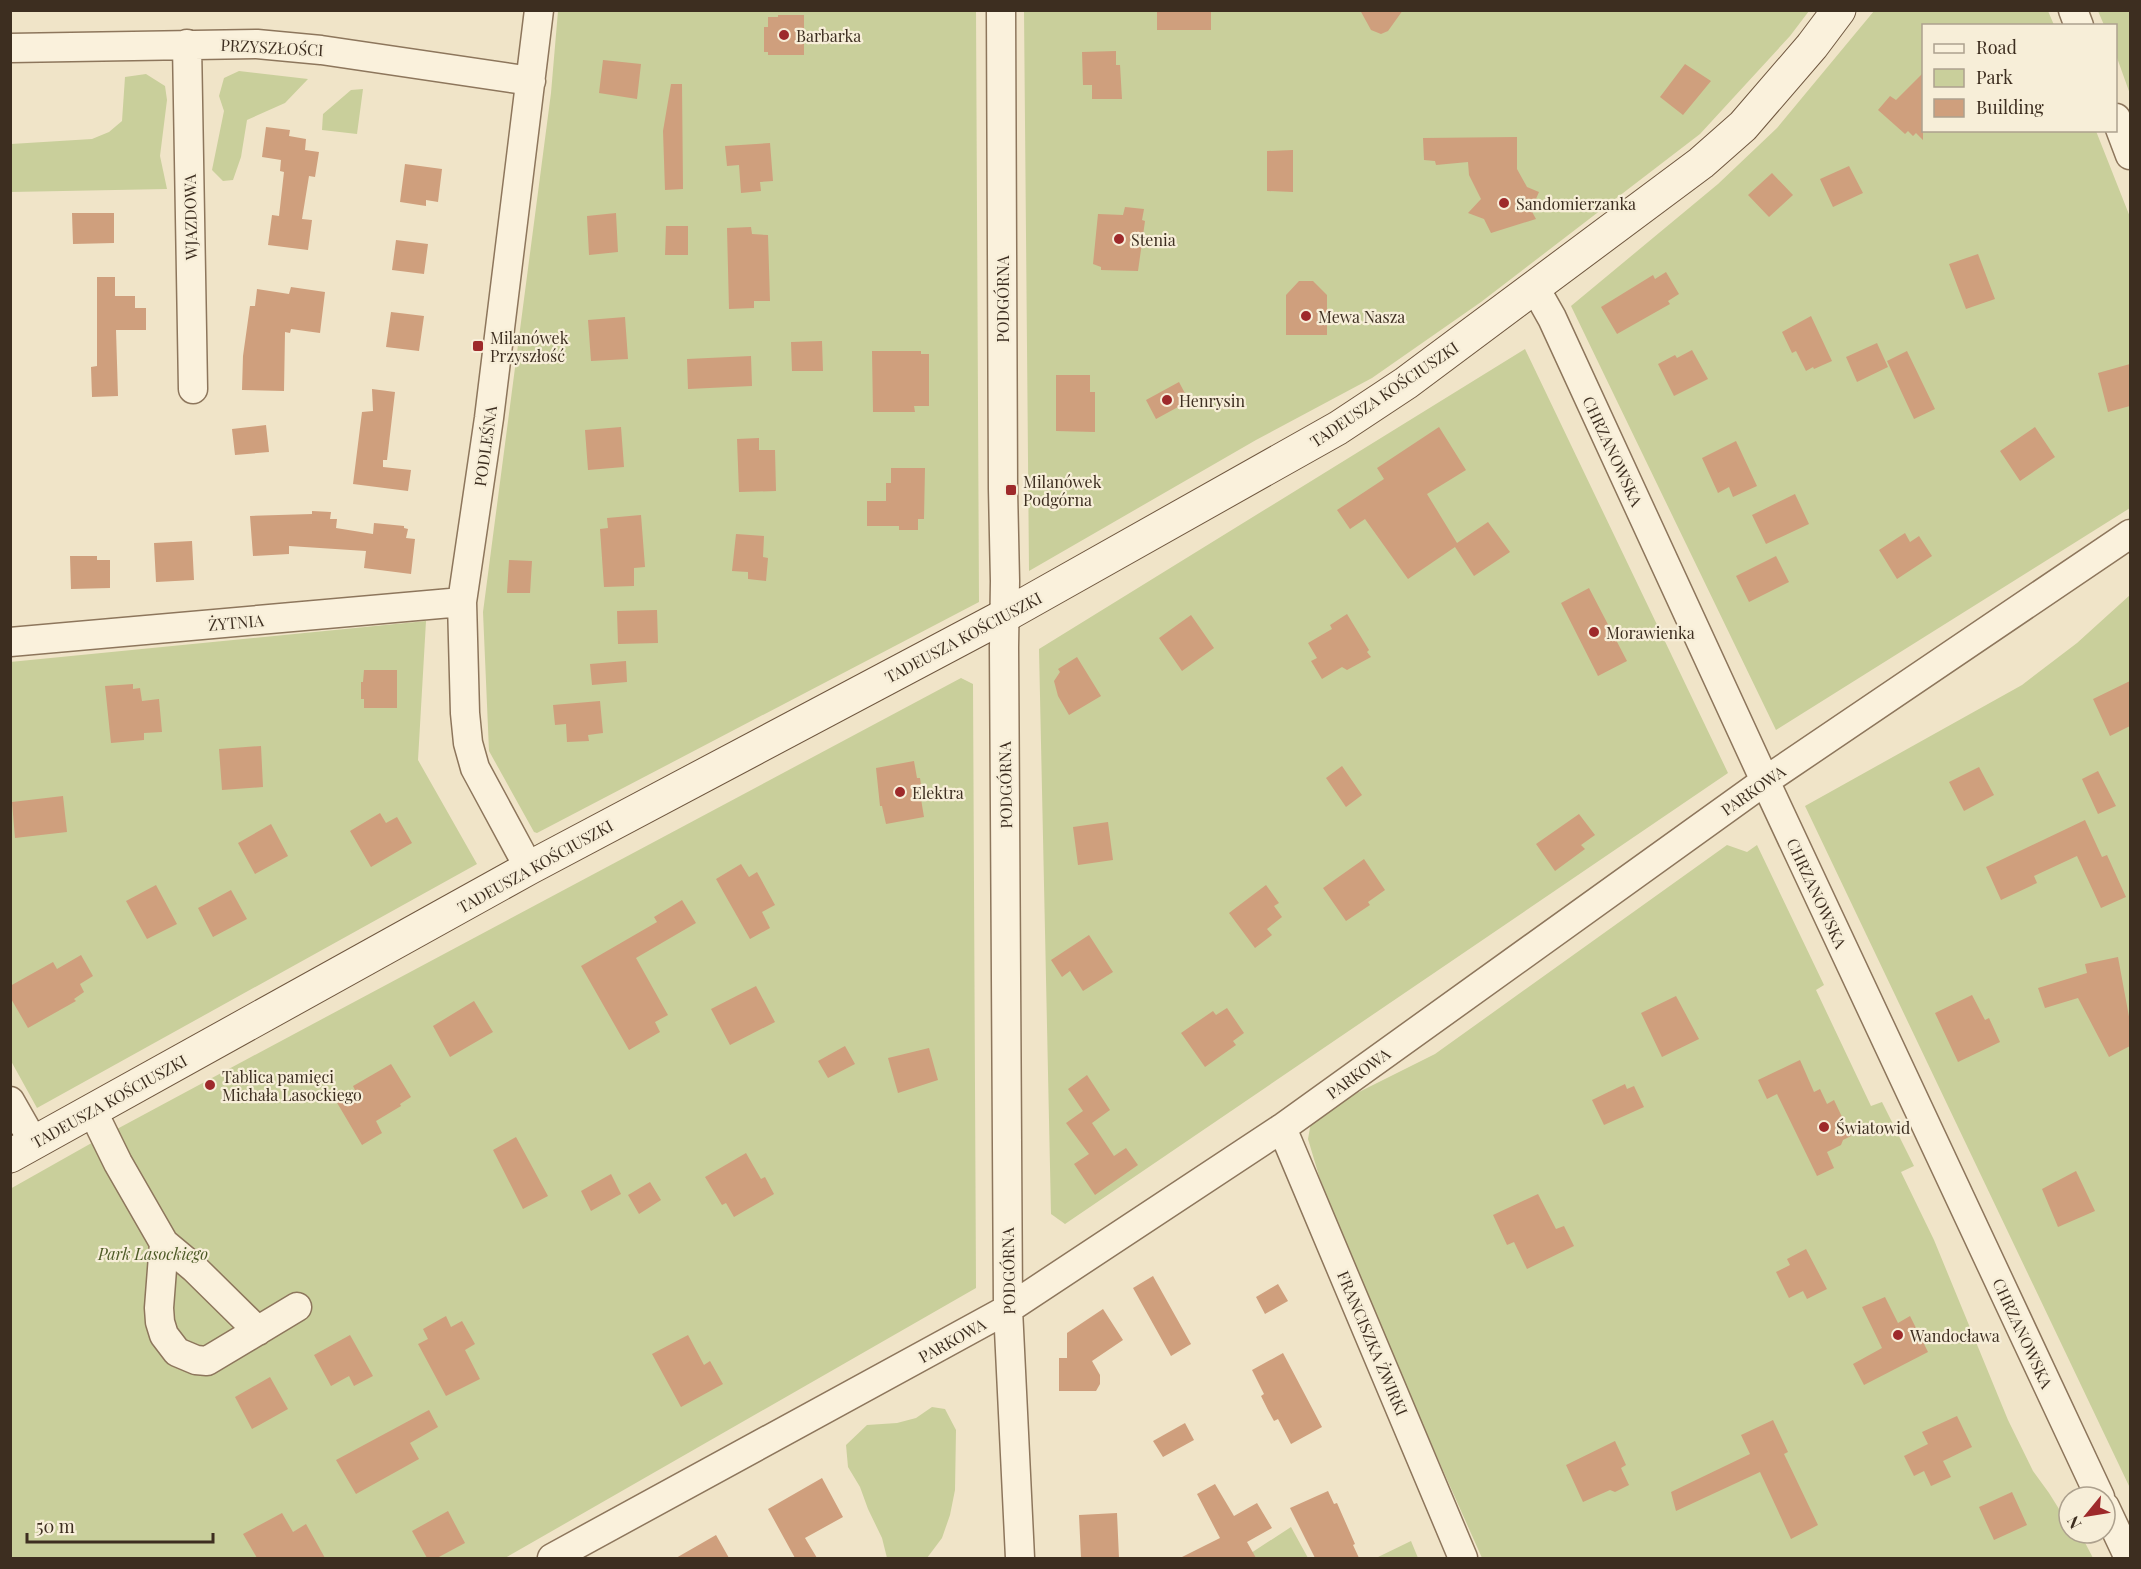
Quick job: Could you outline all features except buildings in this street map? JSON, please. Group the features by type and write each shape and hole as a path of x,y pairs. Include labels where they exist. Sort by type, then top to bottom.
{"street":[{"name":"PODLEŚNA","path":"529,868 476,768 468,743 462,602 489,418 539,10"},
{"name":"PODGÓRNA","path":"1000,10 1008,1309 1020,1558"},
{"name":"TADEUSZA KOŚCIUSZKI","path":"22,1149 529,868 1004,616 1338,428 1406,383 1701,163 1743,126 1812,46 1839,10"},
{"name":"WJAZDOWA","path":"187,44 193,389"},
{"name":"PRZYSZŁOŚCI","path":"10,48 257,44 321,50 531,81"},
{"path":"2117,123 2130,155"},
{"name":"CHRZANOWSKA","path":"1535,288 1552,318 1765,781 2094,1485"},
{"name":"PARKOWA","path":"552,1558 1008,1309 1282,1128 1765,781 2130,534"},
{"name":"ŻYTNIA","path":"10,642 462,602"},
{"path":"10,1101 22,1149"},
{"path":"92,1110 118,1163 164,1243 194,1268 258,1331"},
{"name":"FRANCISZKA ŻWIRKI","path":"1282,1128 1463,1558"},
{"path":"164,1243 160,1323 164,1335 177,1352 196,1360 207,1361 297,1307"},
{"path":"2117,1532 2129,1558"}],"green space":[{"path":"558,11 976,11 979,602 537,833 534,832 489,751 483,612 551,93"},
{"path":"1024,11 1809,11 1790,36 1700,134 1481,302 1372,378 1256,440 1029,571"},
{"path":"1874,11 2048,11 2054,24 1922,24 1922,132 2096,132 2130,217 2130,508 1776,730 1571,306 1718,184 1777,128"},
{"path":"2098,11 2130,11 2130,94 2117,58 2117,24 2104,24"},
{"path":"239,71 308,79 285,103 247,120 241,157 233,180 223,181 212,170 224,111 219,96 224,78"},
{"path":"146,74 165,86 167,100 160,156 167,189 11,192 11,144 92,139 109,132 122,121 125,77"},
{"path":"363,89 357,134 322,130 323,114 351,90"},
{"path":"1525,349 1728,773 1065,1224 1051,1214 1039,649"},
{"path":"2130,595 2130,1488 1805,806 2022,685 2077,643"},
{"path":"426,621 418,760 477,864 37,1108 11,1061 10,662"},
{"name":"Park Lasockiego","path":"961,678 973,684 976,1288 505,1558 11,1558 10,1189 251,1057"},
{"path":"1727,845 1747,852 1757,845 1824,985 1816,990 1871,1106 1882,1102 1914,1166 1901,1172 1934,1240 2008,1420 2033,1471 2057,1506 2057,1545 2086,1545 2093,1558 1482,1558 1353,1268 1319,1176 1308,1139 1311,1122 1337,1103 1435,1054"},
{"path":"932,1407 945,1409 956,1430 955,1490 950,1515 942,1538 927,1558 887,1558 882,1538 860,1487 848,1467 846,1445 867,1425 897,1423 916,1418"},
{"path":"1291,1527 1308,1558 1254,1558 1251,1553"},
{"path":"1411,1541 1418,1558 1376,1558"}],"place":[{"name":"Barbarka","path":"784,35"},
{"name":"Sandomierzanka","path":"1504,203"},
{"name":"Stenia","path":"1119,239"},
{"name":"Mewa Nasza","path":"1306,316"},
{"name":"Milanówek Przyszłość","path":"478,346"},
{"name":"Henrysin","path":"1167,400"},
{"name":"Milanówek Podgórna","path":"1011,490"},
{"name":"Morawienka","path":"1594,632"},
{"name":"Elektra","path":"900,792"},
{"name":"Tablica pamięci Michała Lasockiego","path":"210,1085"},
{"name":"Światowid","path":"1824,1127"},
{"name":"Wandocława","path":"1898,1335"}]}
